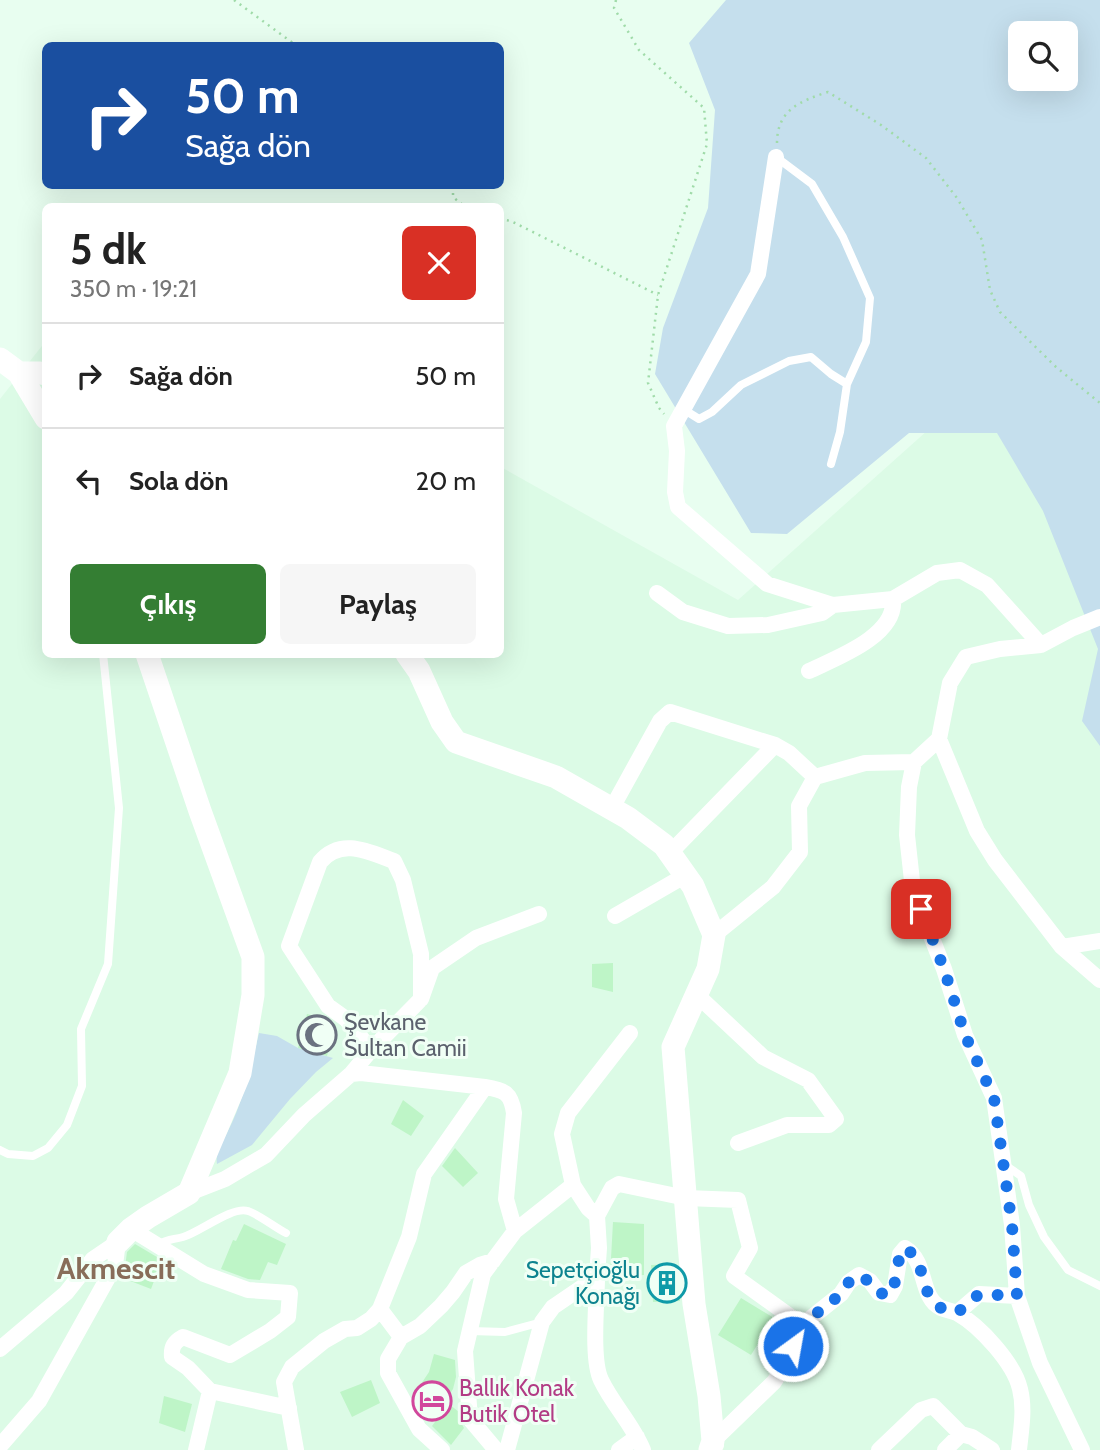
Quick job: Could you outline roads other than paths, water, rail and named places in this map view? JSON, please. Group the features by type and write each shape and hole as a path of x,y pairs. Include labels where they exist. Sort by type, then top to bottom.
{"main road":[{"path":"0,359 19,373 42,411"},
{"path":"19,373 42,373"},
{"path":"125,1235 148,1217 189,1193 240,1073 253,995 253,957 148,658"},
{"path":"410,658 419,671 442,722 456,742 556,777 628,818 664,845 693,886 714,935 708,969 673,1047 694,1304 709,1396 714,1447"}],"street":[{"path":"776,157 758,274 674,426 677,451 675,492 678,507 766,584 832,605 893,599 937,573 960,570 987,585 1041,645"},
{"path":"657,593 683,612 727,626 768,625 822,614 832,605"},
{"path":"809,671 863,645 880,630 894,609 893,599"},
{"path":"1100,617 1041,645 1000,649 966,657 950,683 939,739 977,831 995,860 1062,947 1100,980"},
{"path":"612,808 660,721 670,712 775,745 789,753 815,777"},
{"path":"939,739 914,762 909,787 907,835 913,890 944,969 965,1035 994,1098 1012,1225 1017,1296 1040,1363 1082,1450"},
{"path":"670,853 775,745"},
{"path":"714,935 774,887 800,852 799,806 815,777 865,763 914,762"},
{"path":"372,1050 346,1019 328,1006 289,946 320,862 326,855 348,848 365,850 394,861 403,880 421,954 421,999"},
{"path":"615,916 686,875"},
{"path":"189,1193 225,1179 266,1155 304,1115 351,1074 421,999 432,968 476,938 539,914"},
{"path":"1062,947 1100,941"},
{"path":"697,995 763,1057 808,1080 836,1119 829,1125 787,1125 738,1143"},
{"path":"597,1216 588,1208 573,1185 562,1133 568,1113 630,1033"},
{"path":"351,1074 496,1088 512,1099 514,1113 506,1199 515,1231"},
{"path":"296,1450 284,1382 292,1367 324,1341 345,1329 357,1328 380,1309 409,1237 424,1174 485,1087"},
{"path":"619,1450 640,1443 601,1379 596,1365 599,1248 597,1216 612,1188 619,1184 686,1198 738,1200 750,1248 734,1276 802,1325"},
{"path":"496,1450 470,1419 465,1351 483,1274 515,1231 573,1185"},
{"path":"125,1235 157,1245 204,1274 248,1290 290,1293 288,1317 230,1355 183,1337 175,1341 171,1349 172,1357 188,1368 210,1391 289,1408"},
{"path":"0,1349 66,1293 93,1259 125,1235"},
{"path":"0,1446 39,1401 116,1265 125,1235"},
{"path":"714,1447 774,1382 802,1325 841,1294 849,1282 859,1275 870,1282 879,1293 890,1295 895,1286 900,1254 905,1248 912,1252 920,1264 929,1296 939,1308 967,1318 1008,1363 1020,1387 1023,1410 1019,1450"},
{"path":"442,1450 419,1429 388,1373 388,1359 401,1336 420,1326 441,1306 466,1273 493,1261"},
{"path":"507,1450 542,1322 553,1307 597,1277"},
{"path":"957,1313 979,1294 1017,1296"},
{"path":"380,1309 401,1336"},
{"path":"196,1450 210,1391"},
{"path":"879,1450 922,1410 933,1406 961,1434 972,1437 992,1450"},
{"path":"946,1450 961,1434"}],"lane":[{"path":"776,157 812,184 843,237 870,298 866,342 847,383 840,432 831,464"},
{"path":"683,409 699,419 712,412 741,385 789,361 811,357 847,383"},
{"path":"0,1150 8,1154 33,1156 48,1148 67,1125 82,1086 82,1029 108,964 119,808 103,658"},
{"path":"1003,1163 1021,1176 1029,1205 1044,1237 1068,1269 1100,1286"},
{"path":"157,1245 169,1238 182,1238 230,1212 247,1210 286,1233"},
{"path":"470,1331 505,1332 542,1322"}],"place":[{"name":"Şevkane Sultan Camii","path":"317,1035"},
{"name":"Sepetçioğlu Konağı","path":"667,1283"},
{"name":"Ballık Konak Butik Otel","path":"432,1401"}],"district":[{"name":"Akmescit","path":"116,1268"}]}
